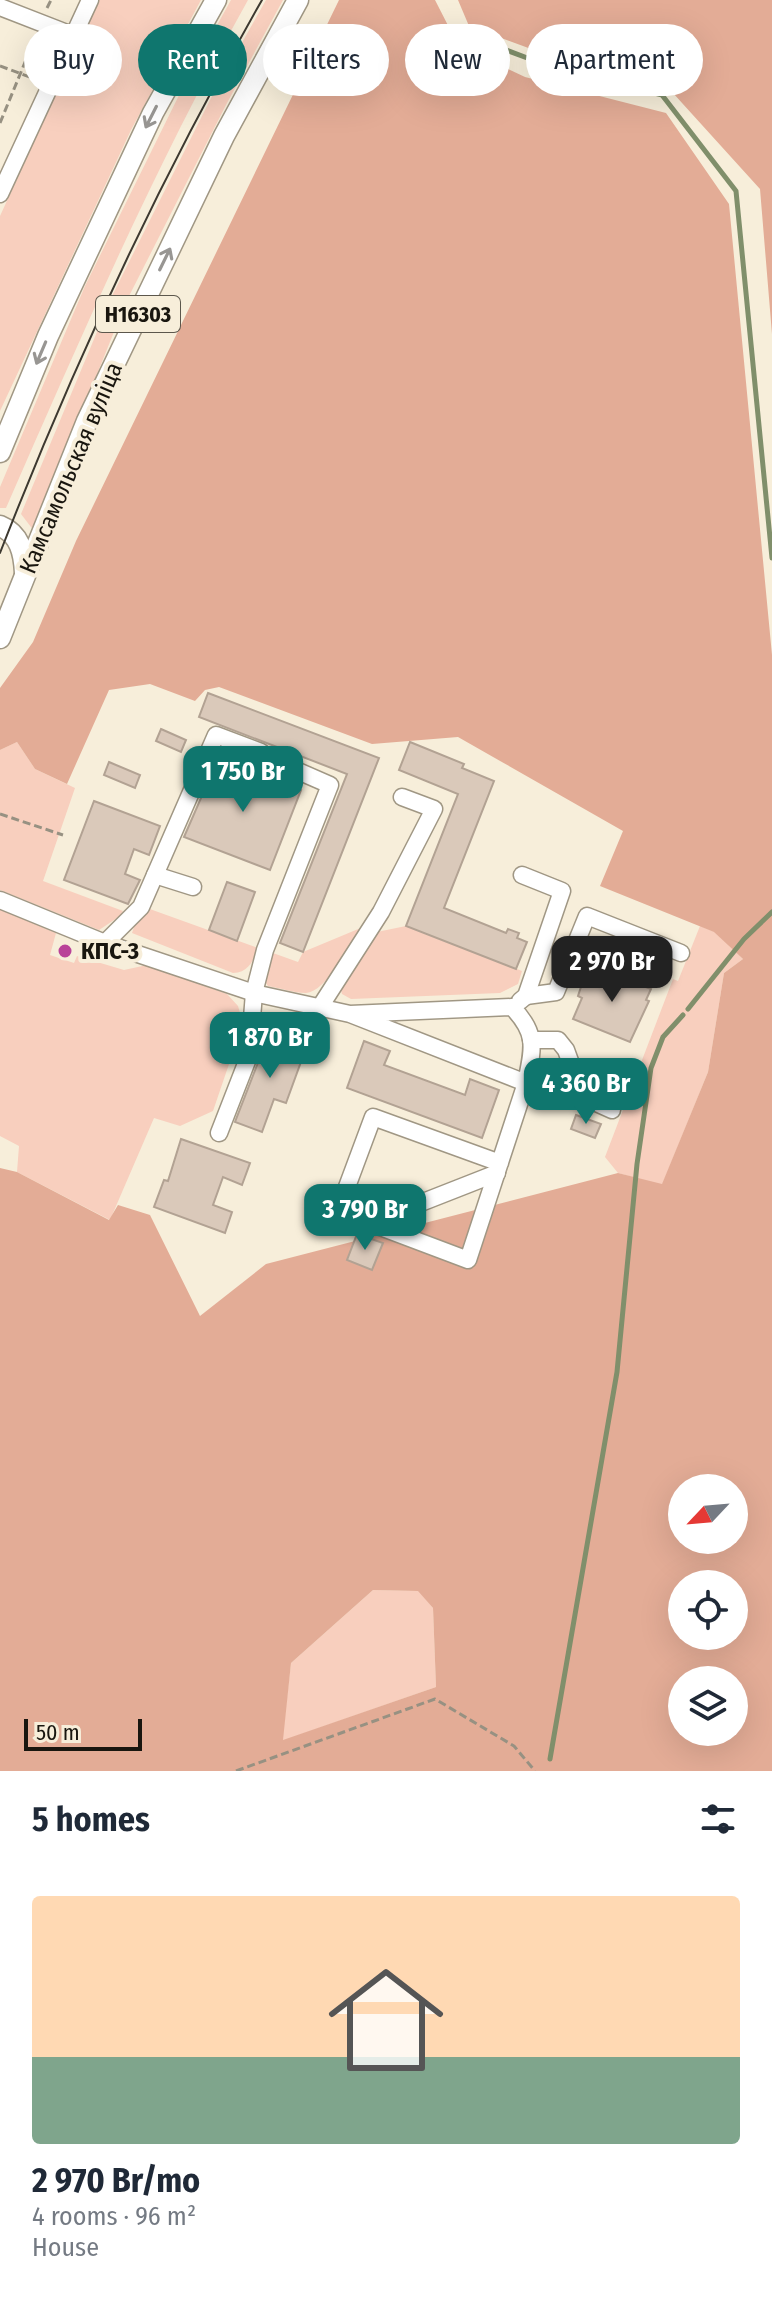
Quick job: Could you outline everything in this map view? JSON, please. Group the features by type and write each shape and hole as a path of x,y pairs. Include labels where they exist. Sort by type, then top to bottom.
{"main road":[{"name":"Н16303","path":"0,452 48,336 153,113 216,0"},
{"name":"Камсамольская вуліца","path":"0,638 94,407 224,136 298,0"},
{"path":"0,526 9,530 23,549 25,573"}],"street":[{"path":"78,24 90,0"},
{"path":"0,7 40,23"},
{"path":"0,194 46,96"},
{"path":"105,943 141,907 216,735 261,752"},
{"path":"219,1133 249,1056 254,993 265,950 330,785 291,768"},
{"path":"320,1007 381,912 434,809 402,797"},
{"path":"155,875 193,887"},
{"path":"522,875 562,891 526,996"},
{"path":"0,900 105,943 254,993 350,1014 526,1083"},
{"path":"350,1014 512,1007 526,996 556,992 587,916 681,953"},
{"path":"498,1168 373,1117 338,1211 468,1260 526,1083 531,1040 529,1025 512,1007"},
{"path":"531,1040 558,1040 566,1050 583,1097 612,1110"},
{"path":"367,1224 498,1168"}],"path":[{"path":"0,123 51,0"},
{"path":"0,66 24,75"},
{"path":"0,814 63,835"},
{"path":"236,1771 435,1699 514,1746 535,1771"}],"shaded area":[{"path":"99,0 201,0 188,24 138,24 138,96 149,96 0,411 0,216 55,96 122,96 122,24 88,24"},
{"path":"231,0 248,0 235,24 218,24"},
{"path":"266,0 283,0 270,24 263,24 263,37 247,66 247,34"},
{"path":"339,0 435,0 447,24 405,24 405,96 510,96 510,70 526,77 526,96 599,96 666,113 729,204 772,655 772,1771 0,1771 0,1168 17,1172 109,1220 118,1205 150,1215 200,1316 266,1264 618,1173 662,1184 708,1072 724,973 743,959 714,932 600,886 623,831 458,737 372,744 219,687 205,690 195,701 150,684 109,690 67,784 35,769 17,742 0,750 0,688 33,642 76,541 292,96 389,96 389,24 327,24","holes":["373,1590 418,1591 433,1608 436,1687 283,1740 291,1663"]},
{"path":"458,0 772,0 772,334 760,189 676,96 703,96 703,24 526,24 526,47 510,41 510,24 468,24"},
{"path":"179,96 196,96 91,315 6,508 0,508 0,487 85,286"},
{"path":"212,96 231,96 126,302 34,531 21,514 112,296"},
{"path":"17,742 35,769 75,788 43,881 123,911 99,930 0,890 0,750"},
{"path":"147,908 258,948 247,968 233,973 132,933 139,913"},
{"path":"0,909 56,933 50,955 74,963 77,956 124,970 147,965 227,994 238,1006 243,1023 213,1111 180,1126 154,1118 110,1220 17,1172 19,1146 0,1136"},
{"path":"406,926 522,971 518,984 500,993 351,999 342,994 340,987 372,933"},
{"path":"700,926 715,932 743,959 724,973 708,1072 662,1185 618,1173 605,1157 673,979 678,981"},
{"path":"363,927 330,976 314,991 301,993 268,986 265,974 273,953 298,962 303,952"},
{"path":"373,1590 419,1591 433,1608 436,1687 282,1741 291,1663"}],"building":[{"path":"208,693 379,758 303,952 280,943 347,774 199,717"},
{"path":"161,729 186,740 181,752 156,741"},
{"path":"410,742 464,764 462,768 494,781 444,908 506,933 508,929 519,933 517,938 527,942 516,969 406,926 458,794 399,770"},
{"path":"218,759 301,790 270,870 184,837"},
{"path":"109,762 140,775 135,788 104,775"},
{"path":"94,801 160,826 149,855 134,849 125,874 140,880 128,904 64,880"},
{"path":"227,882 255,892 237,941 209,930"},
{"path":"594,967 651,989 646,1000 649,1001 630,1042 573,1019 582,998 578,996 582,984 586,986"},
{"path":"262,1032 306,1048 286,1103 274,1099 262,1132 235,1122 259,1060"},
{"path":"364,1041 390,1051 384,1065 465,1095 470,1079 499,1090 482,1138 347,1088"},
{"path":"576,1115 601,1124 595,1138 571,1129"},
{"path":"181,1139 250,1163 242,1185 223,1177 213,1205 232,1212 225,1233 154,1207 164,1180 168,1181"},
{"path":"357,1234 383,1243 372,1270 347,1260"}],"waterway":[{"path":"510,51 662,95 736,191 772,558"},
{"path":"688,1009 744,939 772,912"},
{"path":"550,1759 617,1372 637,1164 651,1068 663,1037 683,1015"}],"tram line":[{"path":"0,553 58,411 121,272 189,134 262,0"}],"place":[{"name":"КПС-3","path":"65,951"}]}
